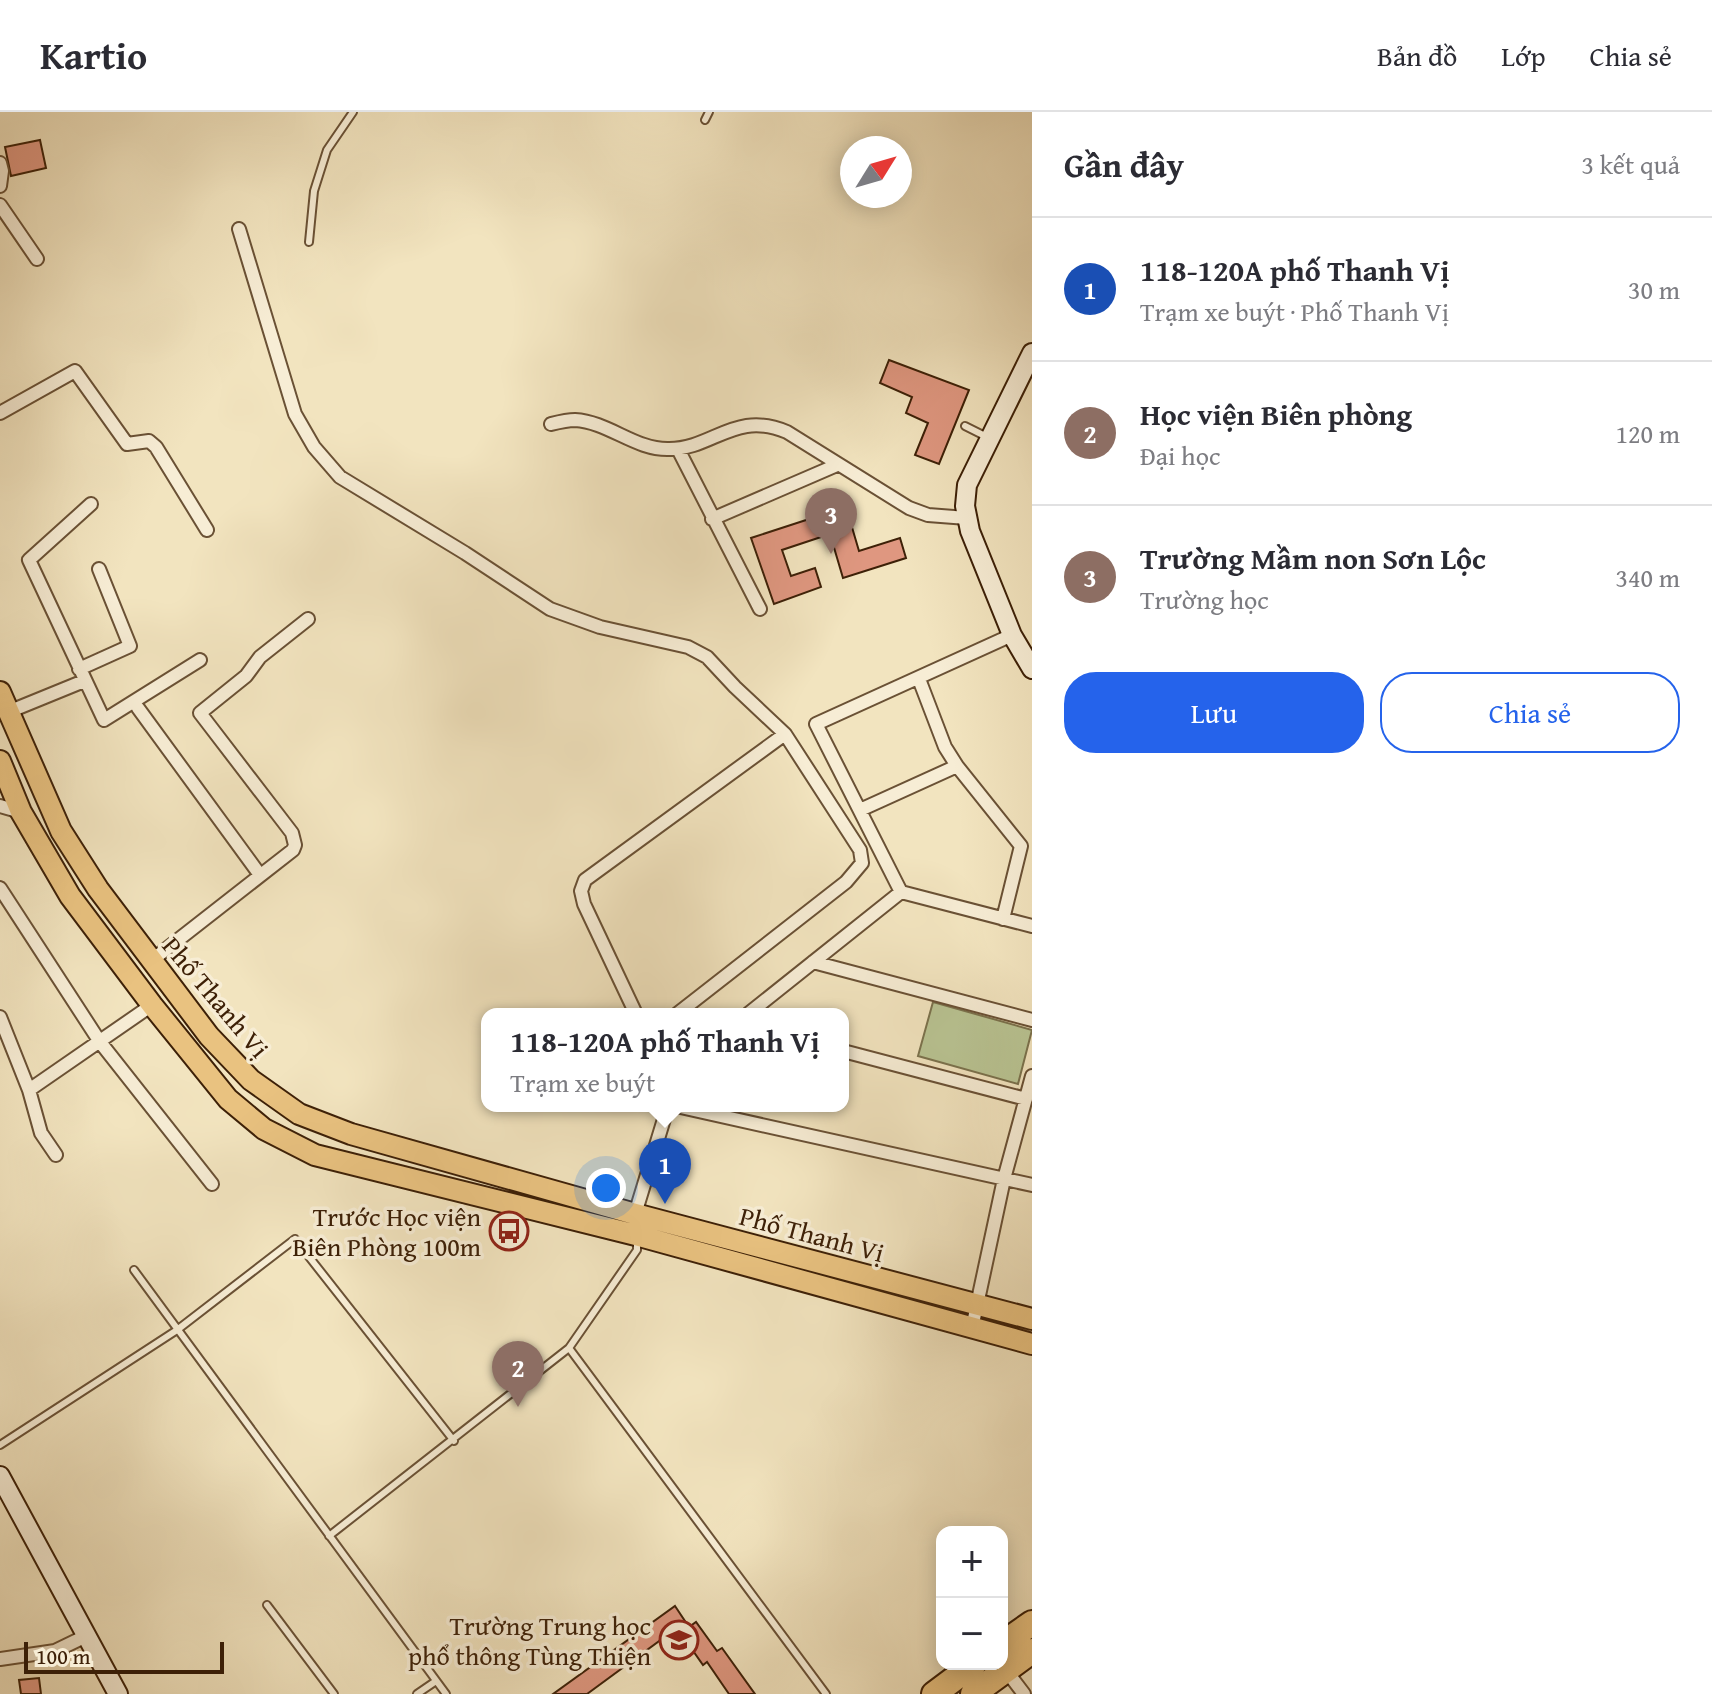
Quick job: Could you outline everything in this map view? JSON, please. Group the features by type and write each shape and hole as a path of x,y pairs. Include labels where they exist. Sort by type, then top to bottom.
{"highway":[{"path":"1008,1640 1032,1623"},
{"path":"1008,1667 1032,1651"},
{"path":"934,1694 966,1670"},
{"path":"973,1694 1004,1670"}],"main road":[{"name":"Phố Thanh Vị","path":"0,692 61,831 151,961 209,1036 251,1080 299,1114 351,1134 635,1214 1032,1319"},
{"name":"Phố Thanh Vị","path":"0,761 21,812 70,896 228,1099 264,1129 315,1155 636,1235 1032,1344"},
{"path":"635,1214 636,1235"}],"street":[{"path":"0,163 0,186"},
{"path":"0,205 37,259"},
{"path":"239,229 295,414 314,447 340,477 550,609 600,627 688,647 707,657 785,734 860,850 862,863 846,882 685,1008"},
{"path":"1032,353 967,485 970,531 1012,635 1032,669"},
{"path":"0,413 75,371 127,444 149,441 156,447 207,530"},
{"path":"551,424 573,420 593,423 643,445 678,449 731,430 770,425 787,432 909,508 928,515 967,518"},
{"path":"678,449 760,609"},
{"path":"712,519 837,465"},
{"path":"91,504 29,560 104,720 200,660"},
{"path":"8,712 82,675 130,646 99,569"},
{"path":"151,961 293,850 296,840 200,713 246,676 260,657 308,619"},
{"path":"1012,635 816,724 901,892 1032,926"},
{"path":"919,679 945,747 1021,846 1003,919"},
{"path":"138,708 260,875"},
{"path":"633,1008 584,904 581,891 585,880 785,734"},
{"path":"860,810 957,766"},
{"path":"0,806 21,812"},
{"path":"0,888 100,1042 212,1184"},
{"path":"756,1008 901,892"},
{"path":"813,962 1032,1020"},
{"path":"29,1090 152,1005"},
{"path":"0,1017 29,1090 41,1133 56,1155"},
{"path":"849,1053 1026,1099"},
{"path":"972,1328 1004,1179 1032,1076"},
{"path":"635,1214 666,1112"},
{"path":"703,1112 1032,1185"},
{"path":"0,1476 118,1694"},
{"path":"0,1659 55,1651 86,1636"},
{"path":"1006,1670 1024,1694"}],"lane":[{"path":"309,242 314,191 327,150 353,112"},
{"path":"705,120 709,112"},
{"path":"965,426 990,439"},
{"path":"329,1536 569,1348 637,1250 636,1235"},
{"path":"0,1445 177,1330 295,1239 454,1441"},
{"path":"134,1270 446,1694"},
{"path":"569,1348 826,1694"},
{"path":"267,1605 334,1694"},
{"path":"417,1694 436,1681"}],"green space":[{"path":"933,1002 1032,1030 1018,1084 918,1056"}],"building":[{"path":"40,140 46,168 11,176 5,147"},
{"path":"889,360 969,390 939,464 915,455 928,423 906,413 912,397 880,383"},
{"path":"846,507 859,551 900,538 906,558 843,578 830,534 782,550 791,576 815,568 821,587 774,604 751,538"},
{"path":"675,1606 689,1627 696,1622 717,1651 722,1648 755,1694 729,1694 707,1662 703,1665 677,1628 587,1694 553,1694"},
{"path":"39,1678 41,1694 21,1694 19,1680"}],"place":[{"name":"Trường Mầm non Sơn Lộc","path":"831,554"},
{"name":"118-120A phố Thanh Vị","path":"665,1204"},
{"name":"Trước Học viện Biên Phòng 100m","path":"509,1231"},
{"name":"Học viện Biên phòng","path":"518,1407"},
{"name":"Trường Trung học phổ thông Tùng Thiện","path":"679,1640"}]}
